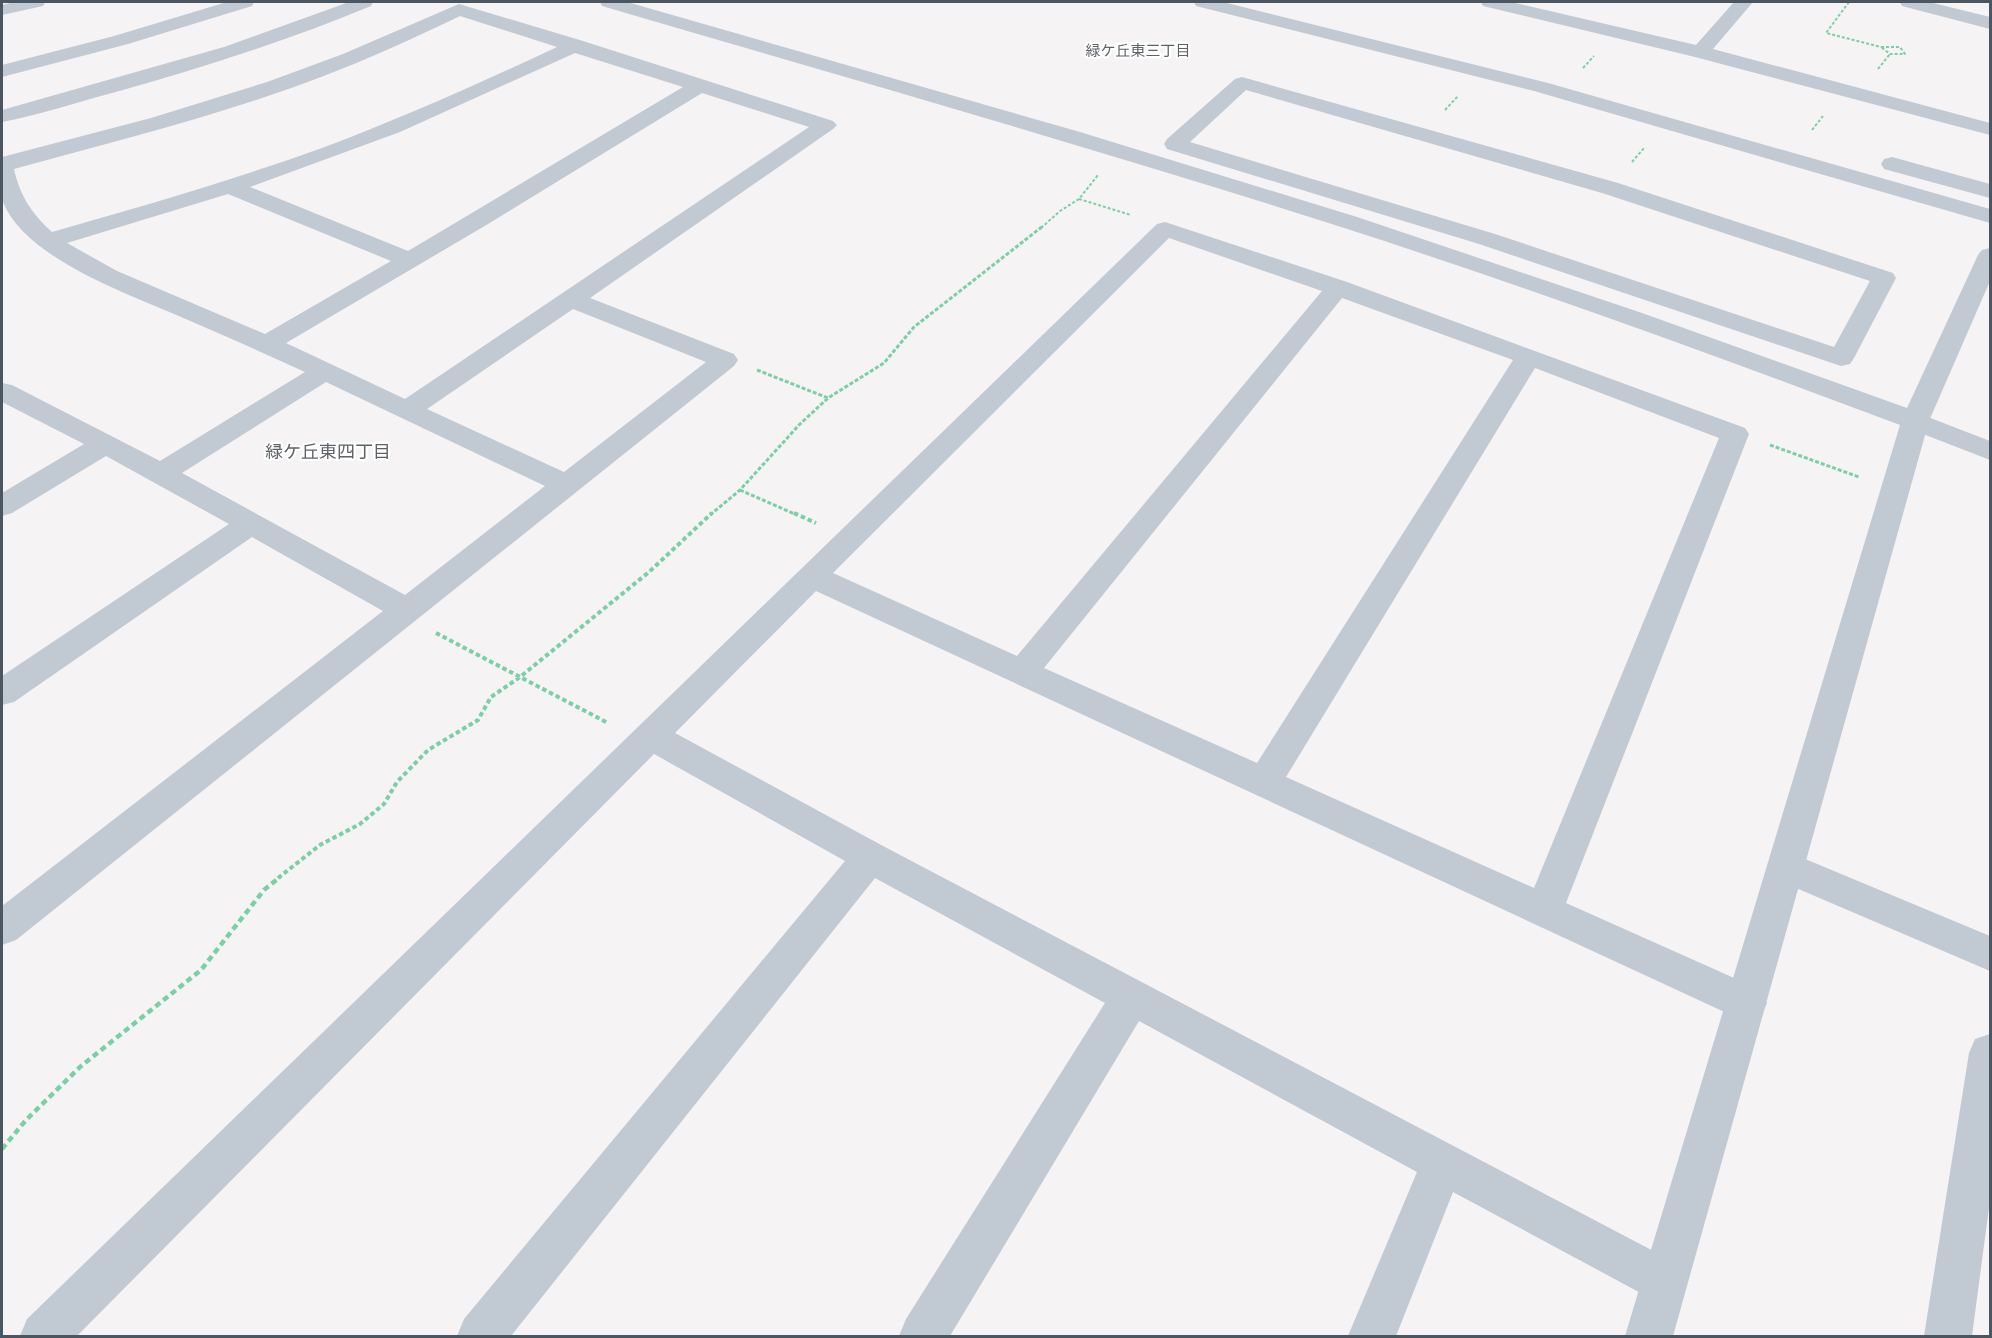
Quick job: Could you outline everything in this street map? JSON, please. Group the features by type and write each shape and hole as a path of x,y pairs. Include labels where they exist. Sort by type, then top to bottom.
{"street":[{"path":"2,10 36,2"},
{"path":"2,71 122,40 245,2"},
{"path":"2,116 221,55 286,33 364,2"},
{"path":"609,2 1120,151 1351,222 1576,297 1915,421 1990,451"},
{"path":"1203,2 1541,87 1990,216"},
{"path":"1490,2 1700,52 1990,129"},
{"path":"1700,52 1744,2"},
{"path":"1921,3 1990,23"},
{"path":"407,410 826,125 459,10 362,53 300,77 178,117 2,164 6,184 26,221 48,241 73,258 108,276 266,344 567,485"},
{"path":"1375,25 1582,78"},
{"path":"48,241 230,187 332,151 470,96 576,45"},
{"path":"1242,83 1424,134 1610,188 1884,278 1841,358 1371,203 1175,144 1242,83"},
{"path":"266,344 700,85"},
{"path":"1875,159 1990,191"},
{"path":"230,187 410,260"},
{"path":"1351,222 1371,203"},
{"path":"44,1336 649,739 849,538 1165,229 1338,287 1735,434 1544,911"},
{"path":"1649,1336 1915,421 1990,255"},
{"path":"1576,297 1594,275"},
{"path":"1022,672 1338,287"},
{"path":"571,299 725,360"},
{"path":"1263,783 1529,356"},
{"path":"2,928 725,360"},
{"path":"162,473 324,372"},
{"path":"2,391 162,473 404,613"},
{"path":"2,506 105,444"},
{"path":"2,693 251,523"},
{"path":"811,576 1747,1003"},
{"path":"649,739 1664,1281"},
{"path":"481,1336 870,857"},
{"path":"1786,867 1990,954"},
{"path":"923,1336 1132,996"},
{"path":"1948,1336 1990,1053"},
{"path":"1372,1336 1442,1164"}],"path":[{"path":"1849,2 1826,33 1881,47 1900,47 1905,54 1890,54 1881,47"},
{"path":"1859,93 1890,54"},
{"path":"1424,134 1460,93"},
{"path":"1610,188 1646,146"},
{"path":"2,1149 26,1120 80,1067 201,970 264,890 320,845 360,824 384,804 397,782 428,750 478,720 491,697 520,677 650,572 706,518 740,490 799,424 828,398 884,363 914,327 1025,242 1060,211 1079,199 1104,168"},
{"path":"1079,199 1157,224 1165,229"},
{"path":"725,360 742,364 828,398"},
{"path":"1735,434 1863,479"},
{"path":"740,490 849,538"},
{"path":"404,613 520,677 649,739"}],"district":[{"name":"緑ケ丘東三丁目","path":"1138,51"},
{"name":"緑ケ丘東四丁目","path":"328,452"}]}
